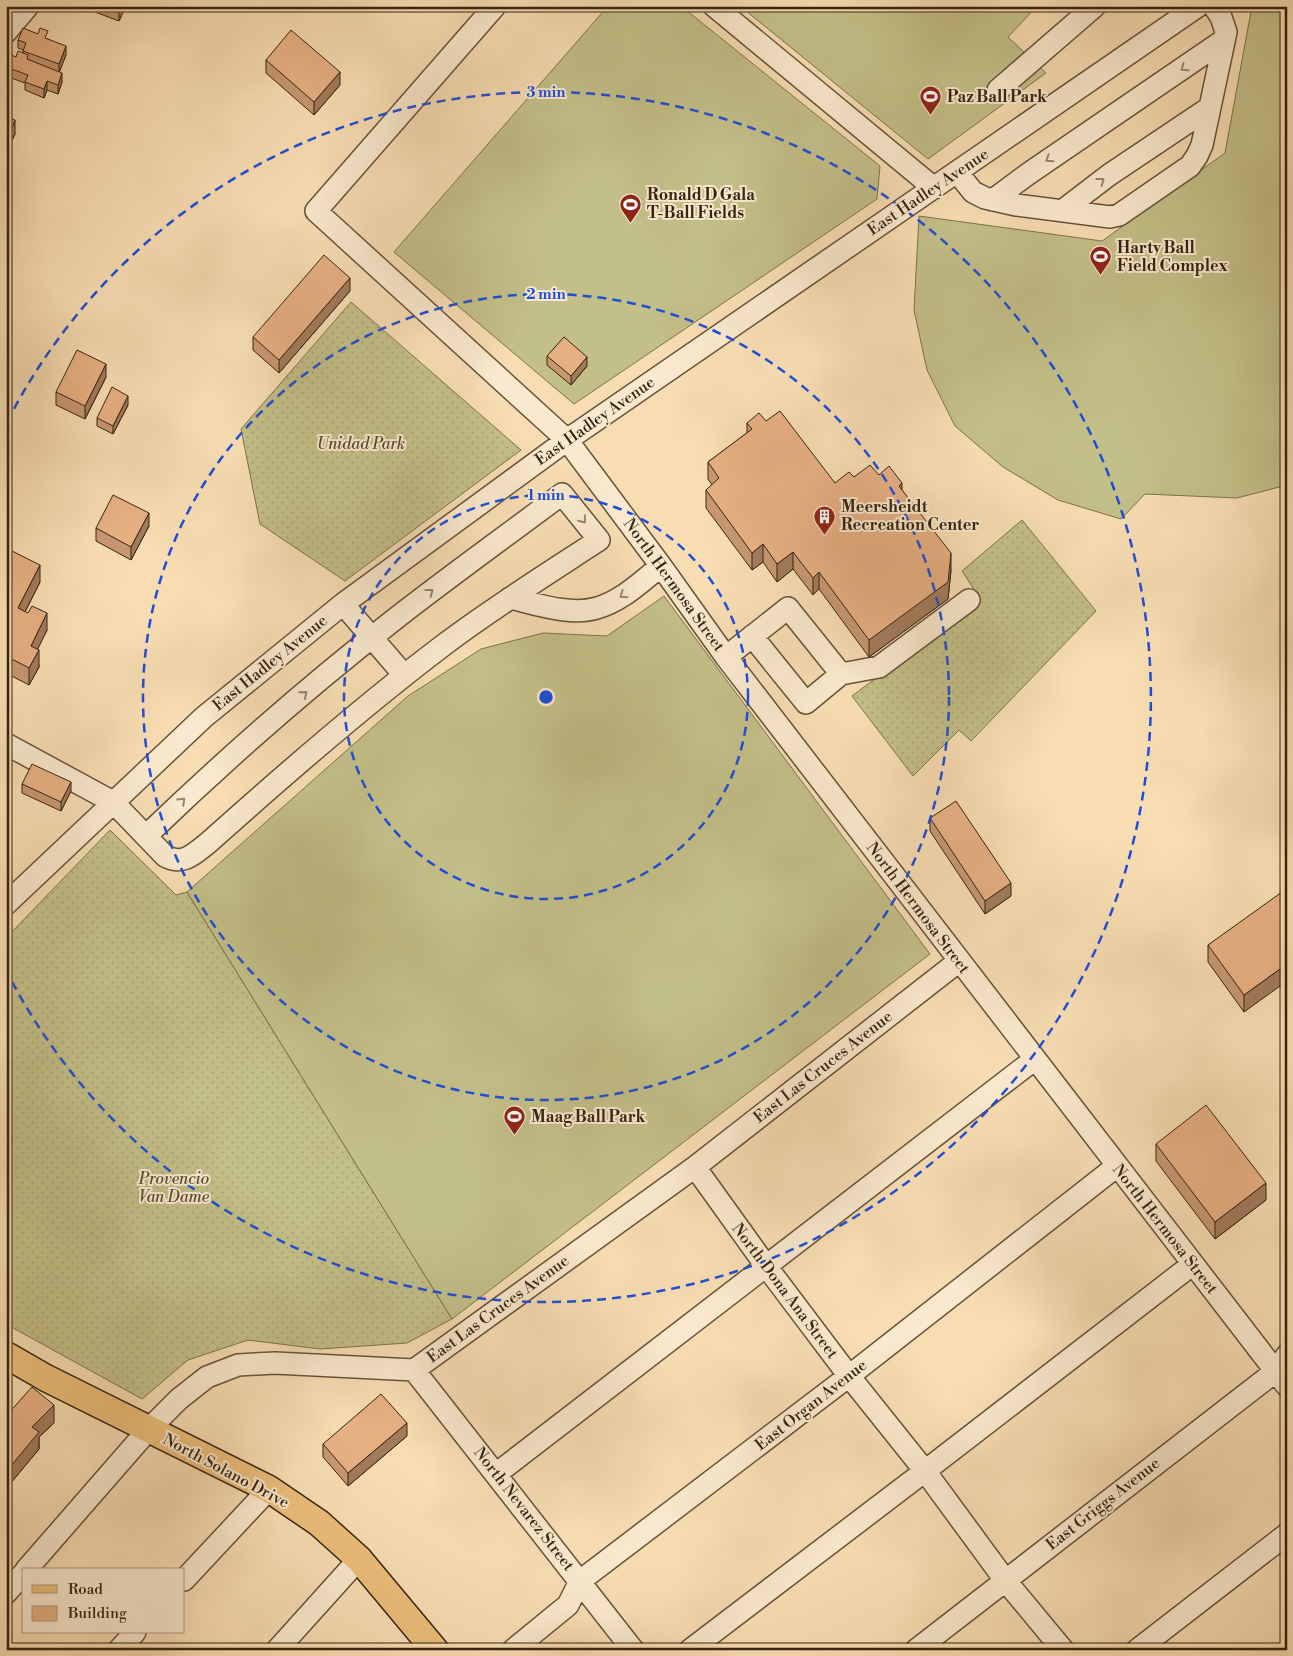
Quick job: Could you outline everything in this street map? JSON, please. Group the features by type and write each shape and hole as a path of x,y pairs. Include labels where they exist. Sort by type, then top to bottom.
{"main road":[{"name":"North Solano Drive","path":"6,1355 40,1385 148,1430 269,1489 319,1523 359,1559 435,1650"}],"street":[{"path":"6,32 28,6"},
{"name":"North Hermosa Street","path":"495,6 316,211 566,440 661,566 726,657 1192,1264 1283,1371"},
{"path":"714,6 934,188"},
{"path":"998,90 1095,6"},
{"name":"East Hadley Avenue","path":"6,904 204,717 343,604 566,440 1198,6"},
{"path":"957,172 973,192 993,200 1016,205 1110,217 1119,215 1190,166 1197,156 1202,145 1226,32 1214,6"},
{"path":"993,200 1036,168 1224,40"},
{"path":"1062,211 1109,175 1210,108"},
{"path":"147,835 196,788 304,693 394,619 562,494 598,540"},
{"path":"6,744 113,802 147,835 165,856 173,861 182,860 194,854 342,726 447,642 626,519"},
{"path":"510,598 554,608 596,609 614,602 661,566"},
{"path":"752,636 806,703 841,674 879,667 969,600"},
{"path":"343,604 404,676"},
{"path":"726,657 788,608 841,674"},
{"name":"East Las Cruces Avenue","path":"28,1568 148,1430 179,1399 207,1377 238,1365 275,1363 414,1370 695,1168 959,961"},
{"path":"496,1474 1035,1059"},
{"name":"East Organ Avenue","path":"514,1650 568,1606 580,1581 849,1376 1117,1166"},
{"name":"North Dona Ana Street","path":"695,1168 849,1376 925,1471 1005,1580 1063,1650"},
{"path":"690,1650 1192,1264"},
{"name":"North Nevarez Street","path":"414,1370 633,1650"},
{"name":"East Griggs Avenue","path":"916,1650 1005,1580 1283,1371"},
{"path":"185,1579 269,1489"},
{"path":"1137,1650 1287,1534"},
{"path":"277,1650 359,1559"},
{"path":"6,1593 22,1575"},
{"path":"119,1650 134,1634"}],"green space":[{"name":"Ronald D Gala T-Ball Fields","path":"608,6 681,6 880,166 877,199 574,404 394,252"},
{"name":"Paz Ball Park","path":"740,6 1037,6 1008,37 1046,73 928,159"},
{"name":"Harty Ball Field Complex","path":"1252,6 1287,6 1287,485 1237,498 1145,494 1121,519 1058,500 1003,467 955,426 927,370 914,310 919,216 1102,241 1225,153"},
{"name":"Unidad Park","path":"351,302 521,450 345,581 260,524 241,429"},
{"path":"1022,520 1096,611 971,741 959,730 913,776 852,696 981,600 962,571"},
{"name":"Maag Ball Park","path":"664,596 930,954 452,1319 187,892 408,696 481,649 543,633 607,636"},
{"name":"Provencio Van Dame","path":"110,830 176,895 187,892 452,1319 407,1343 320,1349 248,1340 188,1360 142,1399 6,1324 6,938"}],"building":[{"path":"102,6 122,6 119,13"},
{"path":"23,28 38,34 40,28 48,31 45,38 66,46 59,64 23,51 26,43 18,40"},
{"path":"291,30 340,72 314,102 266,60"},
{"path":"18,51 28,55 27,59 62,73 58,85 47,81 44,89 25,82 28,75 6,67 6,53 16,57"},
{"path":"6,117 15,120 10,132 6,130"},
{"path":"324,255 350,278 279,360 253,337"},
{"path":"564,337 587,357 571,376 547,356"},
{"path":"77,350 106,364 85,406 56,392"},
{"path":"112,387 128,396 113,426 97,418"},
{"name":"Meersheidt Recreation Center","path":"780,411 835,483 849,472 854,477 870,465 879,475 889,466 902,483 899,486 951,553 948,582 869,640 819,572 813,578 793,552 777,564 763,544 752,553 706,490 719,478 708,462 752,429 747,423 759,413 766,421"},
{"path":"113,495 149,513 131,547 96,528"},
{"path":"6,548 40,565 18,608 28,613 32,606 47,613 31,646 39,650 29,668 6,656"},
{"path":"32,764 71,782 61,802 22,784"},
{"path":"956,801 1011,883 985,901 930,818"},
{"path":"1282,892 1287,899 1287,964 1244,995 1208,945"},
{"path":"1206,1105 1266,1183 1215,1222 1156,1144"},
{"path":"32,1387 54,1405 32,1427 39,1432 10,1467 6,1464 6,1416"},
{"path":"381,1394 407,1423 348,1473 323,1444"}],"place":[{"name":"Paz Ball Park","path":"931,116"},
{"name":"Ronald D Gala T-Ball Fields","path":"631,223"},
{"name":"Harty Ball Field Complex","path":"1101,276"},
{"name":"Meersheidt Recreation Center","path":"825,535"},
{"name":"Maag Ball Park","path":"515,1136"}]}
